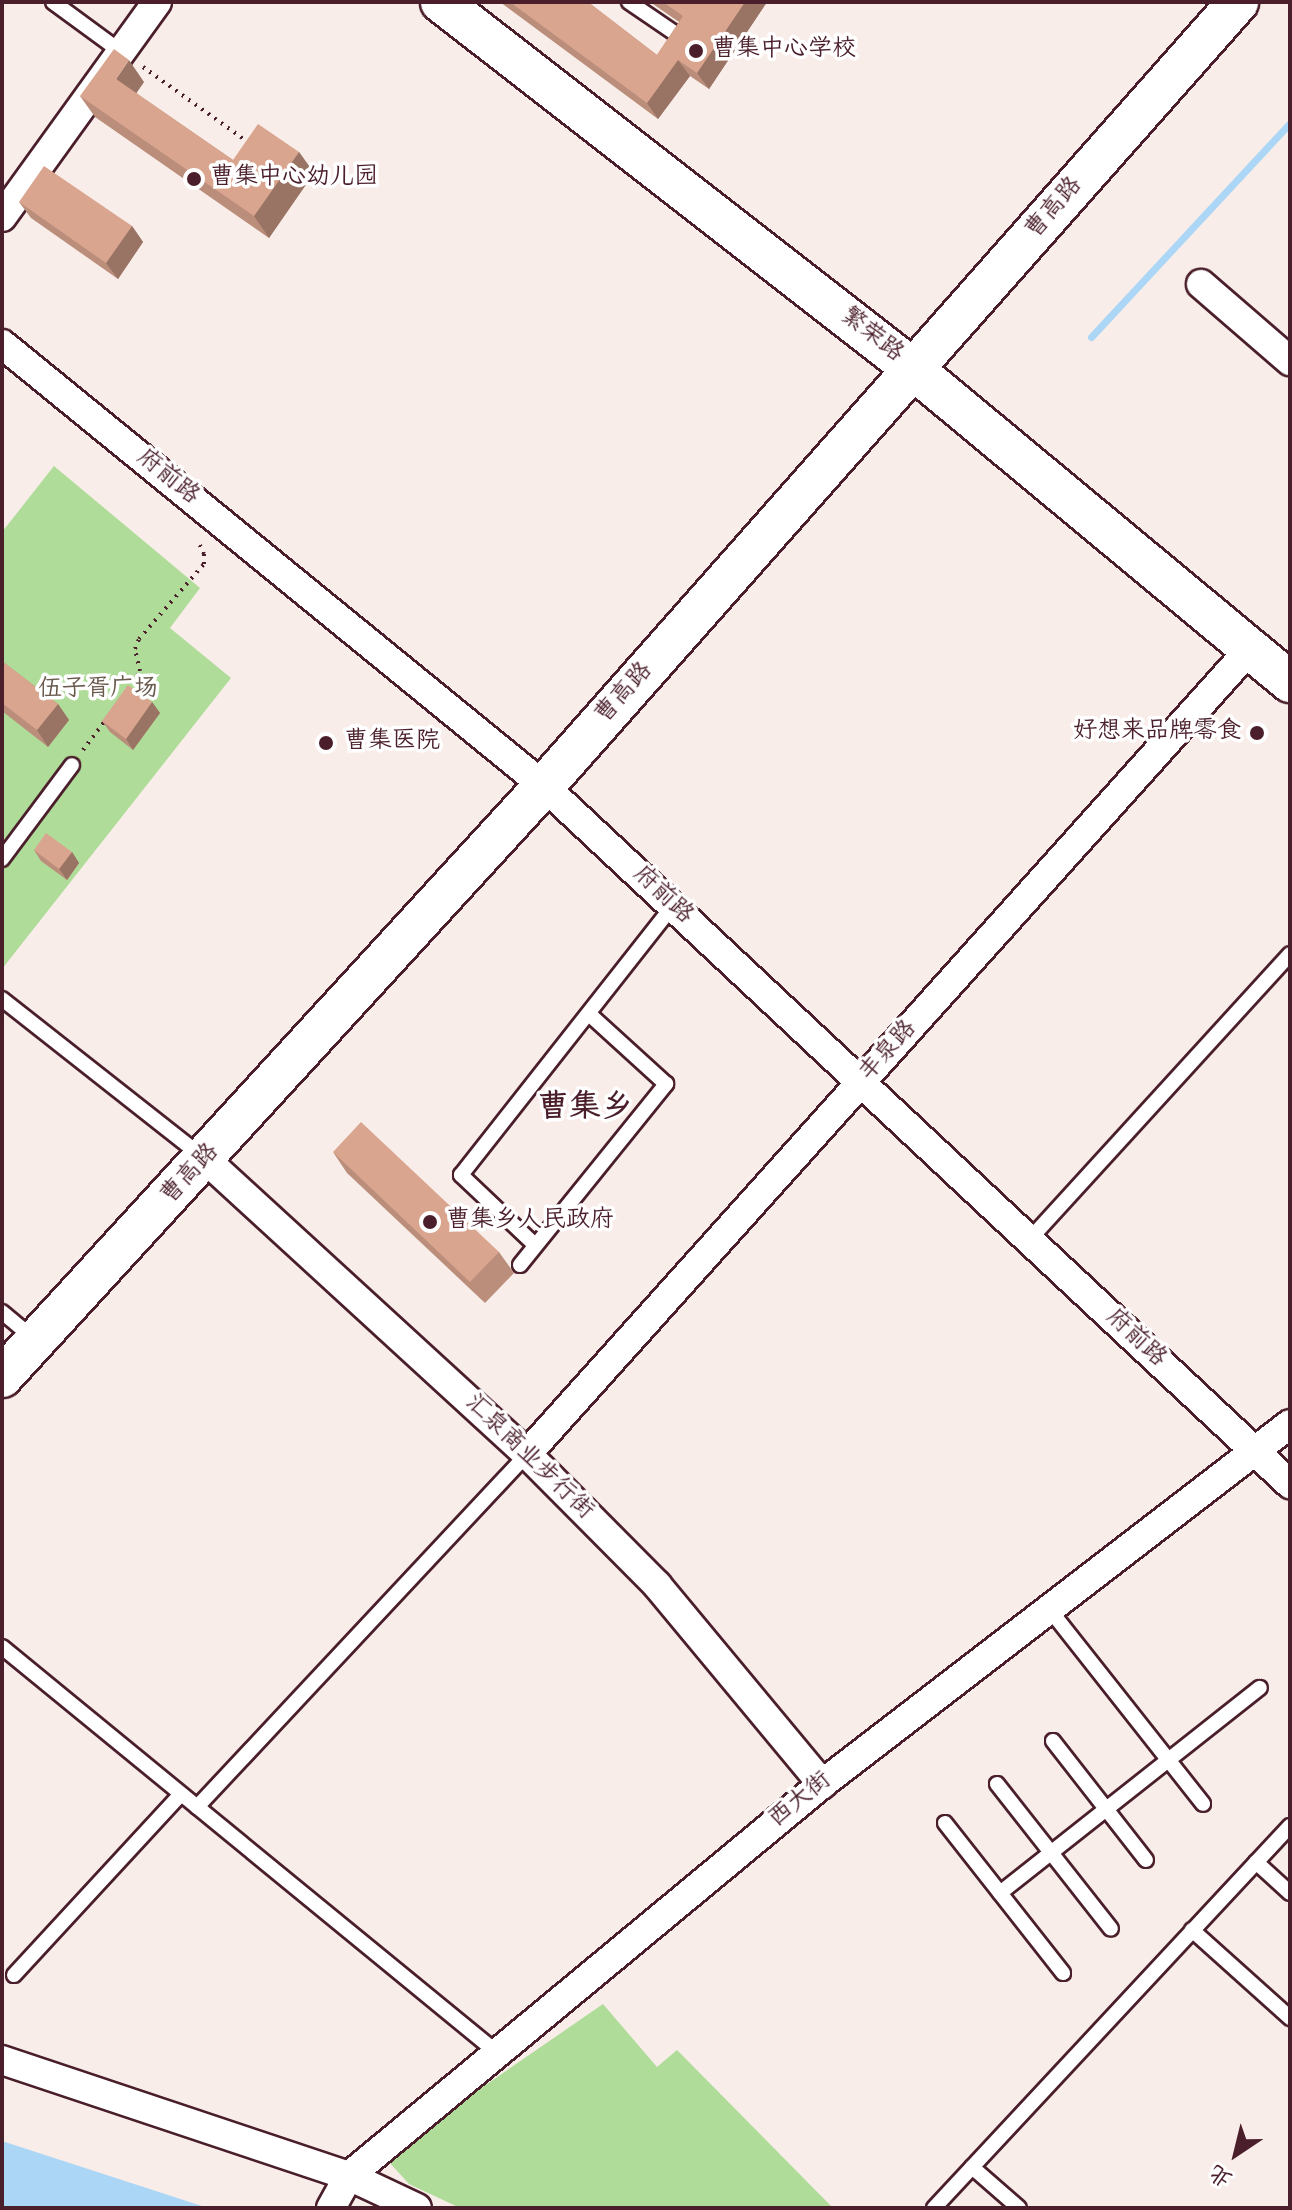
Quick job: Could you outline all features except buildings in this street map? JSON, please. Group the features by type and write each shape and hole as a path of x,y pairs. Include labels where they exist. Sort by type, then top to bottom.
{"street":[{"path":"2,217 157,2"},
{"name":"繁荣路","path":"441,2 913,369 1290,682"},
{"name":"曹高路","path":"2,1377 544,786 1238,2"},
{"path":"1201,284 1290,361"},
{"name":"府前路","path":"2,344 544,786 1290,1484"},
{"name":"丰泉路","path":"527,1454 1250,649"},
{"name":"汇泉商业步行街","path":"205,1159 527,1454 657,1585 822,1784"},
{"name":"西大街","path":"332,2205 349,2176 495,2051 822,1784 1290,1424"},
{"path":"2,2060 349,2176 417,2208"}],"lane":[{"path":"53,2 121,52"},
{"path":"629,2 676,34"},
{"path":"2,859 72,765"},
{"path":"535,1245 461,1175 673,906"},
{"path":"1029,1240 1290,954"},
{"path":"2,999 205,1159"},
{"path":"520,1265 666,1084 589,1014"},
{"path":"2,1312 36,1340"},
{"path":"197,1807 527,1454"},
{"path":"1050,1610 1203,1804"},
{"path":"2,1647 495,2051"},
{"path":"1000,1893 1260,1688"},
{"path":"1053,1741 1146,1860"},
{"path":"997,1784 1111,1929"},
{"path":"14,1975 181,1794"},
{"path":"945,1823 1063,1973"},
{"path":"934,2208 1290,1826"},
{"path":"1256,1862 1290,1893"},
{"path":"1192,1930 1290,2018"},
{"path":"972,2167 1019,2208"}],"path":[{"path":"121,52 255,147"},
{"path":"122,698 140,671 135,649 139,639 204,564 204,554 198,541"},
{"path":"72,765 114,709"}],"green space":[{"name":"伍子胥广场","path":"54,466 200,588 170,628 231,678 2,969 2,532"},
{"path":"603,2004 657,2067 677,2050 833,2208 460,2208 409,2184 389,2162 390,2151"}],"water":[{"path":"2,2141 208,2208 2,2208"}],"waterway":[{"path":"1091,337 1290,123"}],"place":[{"name":"曹集中心学校","path":"696,51"},
{"name":"曹集中心幼儿园","path":"194,179"},
{"name":"好想来品牌零食","path":"1257,733"},
{"name":"曹集医院","path":"326,743"},
{"name":"曹集乡人民政府","path":"430,1222"}],"district":[{"name":"曹集乡","path":"585,1110"}]}
